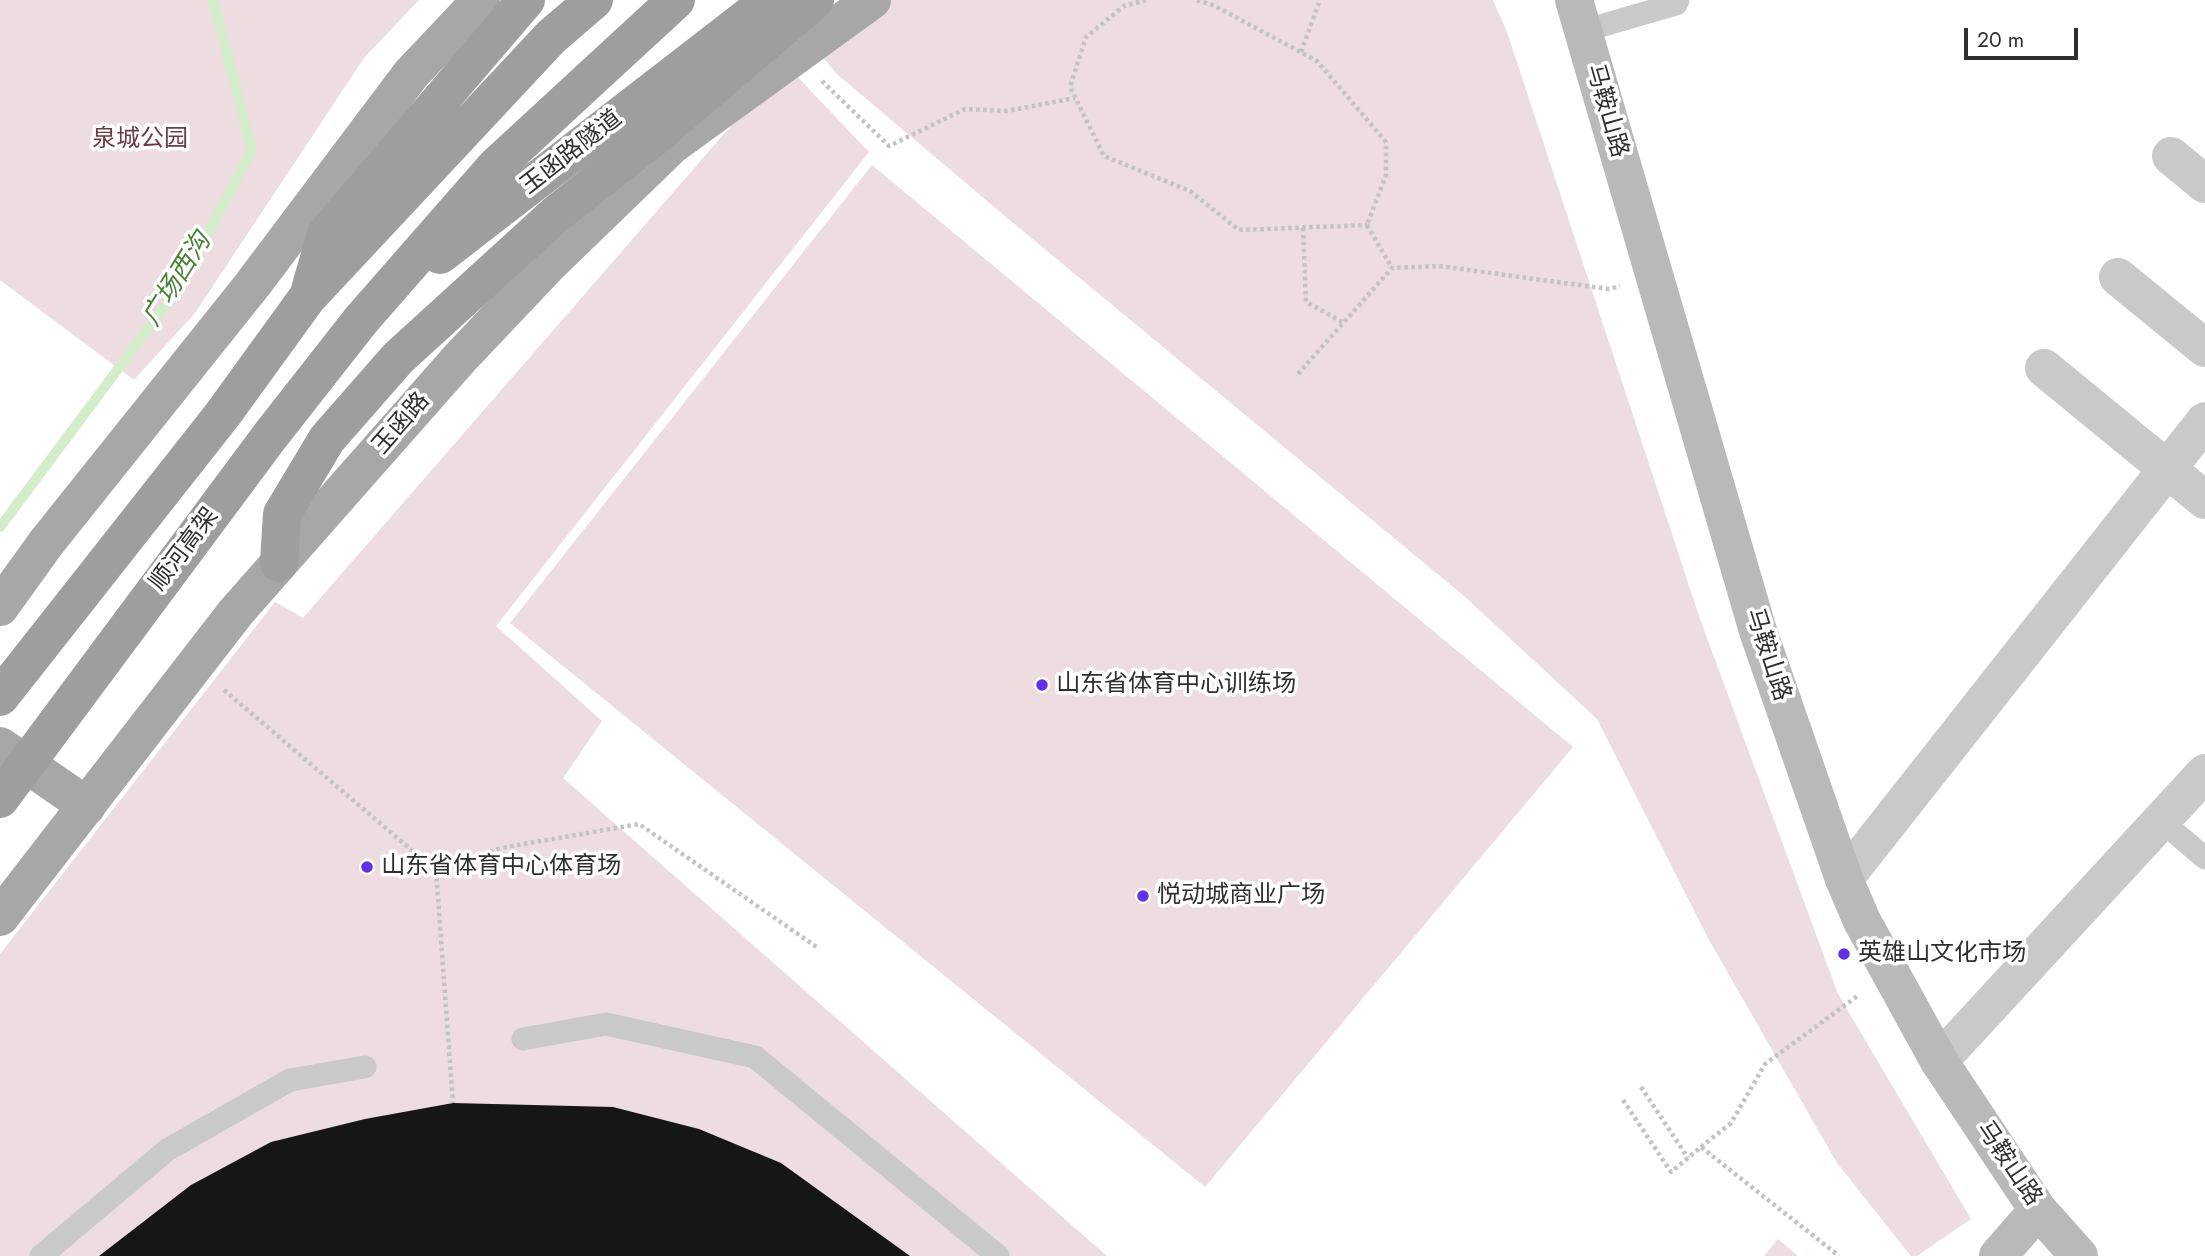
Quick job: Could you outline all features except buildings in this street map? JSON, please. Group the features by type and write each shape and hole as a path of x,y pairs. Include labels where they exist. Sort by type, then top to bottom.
{"highway":[{"path":"307,298 326,234 526,0"},
{"path":"0,697 223,414 307,298 551,37 594,0"},
{"path":"374,305 495,166 676,0"},
{"name":"玉函路隧道","path":"374,305 770,0"},
{"path":"279,563 282,514 327,439 398,358 556,214 654,137 815,0"},
{"name":"顺河高架","path":"0,799 270,436 374,305"}],"main road":[{"path":"0,607 46,543 261,273 411,74 481,0"},
{"name":"玉函路","path":"0,917 236,612 460,358 551,262 672,145 872,0"},
{"name":"马鞍山路","path":"1578,15 1758,631 1844,878 1882,958 1939,1061 2038,1210 2079,1256"},
{"path":"0,746 87,806"},
{"path":"1997,1256 2038,1210"}],"street":[{"path":"2171,156 2205,184"},
{"path":"2118,277 2205,348"},
{"path":"2044,368 2205,500"},
{"path":"1844,878 2205,421"},
{"path":"1939,1061 2205,773"}],"lane":[{"path":"1578,15 1676,4 1678,0"},
{"path":"2160,820 2205,858"},
{"path":"523,1039 606,1024 755,1057 998,1256"},
{"path":"41,1256 167,1150 290,1080 365,1067"}],"path":[{"path":"1146,0 1124,6 1086,37 1070,87 1104,156 1191,191 1239,230 1367,225"},
{"path":"1197,0 1215,6 1317,61 1386,142 1386,174 1367,225"},
{"path":"1301,52 1320,0"},
{"path":"796,54 889,146 965,109 1007,111 1075,97"},
{"path":"1367,225 1392,268"},
{"path":"1303,228 1306,302 1344,323"},
{"path":"1298,374 1392,268 1439,266 1609,289 1655,277"},
{"path":"193,668 205,674 436,871 453,1103"},
{"path":"436,871 501,848 639,824 818,948"},
{"path":"1623,1100 1671,1172 1731,1123 1765,1064 1855,1001 1882,958"},
{"path":"1641,1087 1688,1158"},
{"path":"1701,1147 1839,1256"}],"green space":[{"name":"泉城公园","path":"0,0 419,0 364,58 195,313 134,380 0,280"},
{"path":"889,0 1493,0 1507,32 1700,619 1838,994 1971,1219 1917,1256 1911,1256 1837,1163 1709,940 1597,719 1464,596 838,75 812,45"},
{"name":"山东省体育中心体育场","path":"790,69 869,152 496,626 602,721 563,778 1107,1256 0,1256 0,954 275,602 303,618 770,81"},
{"name":"山东省体育中心训练场","path":"872,165 1573,747 1205,1187 510,623"},
{"path":"1778,1239 1798,1256 1764,1256"}],"waterway":[{"name":"广场西沟","path":"0,527 180,286 252,150 213,0"}],"place":[{"name":"山东省体育中心训练场","path":"1042,685"},
{"name":"山东省体育中心体育场","path":"367,867"},
{"name":"悦动城商业广场","path":"1143,896"},
{"name":"英雄山文化市场","path":"1844,954"}]}
